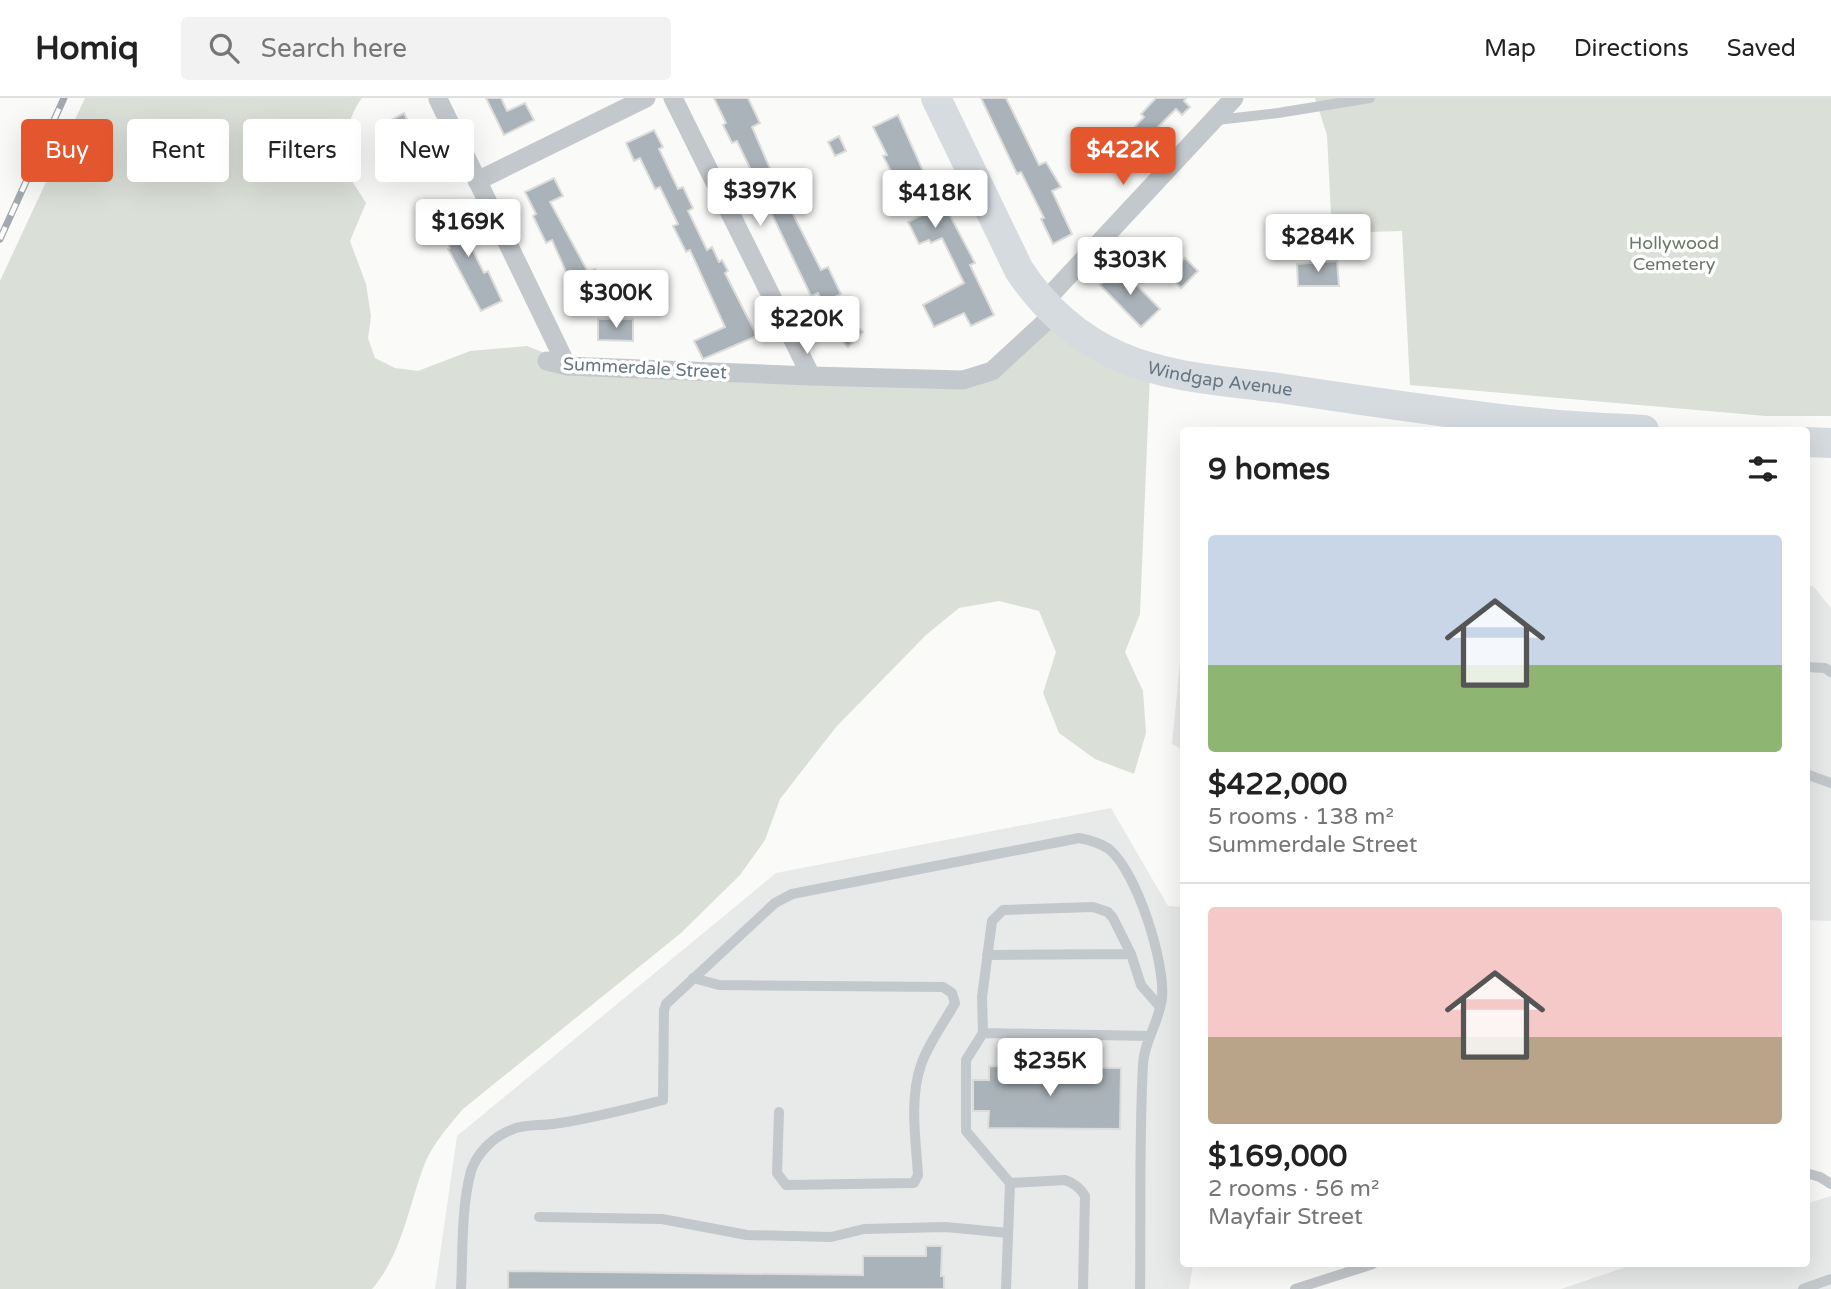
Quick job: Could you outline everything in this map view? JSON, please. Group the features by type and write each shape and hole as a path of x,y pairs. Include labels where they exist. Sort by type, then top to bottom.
{"main road":[{"name":"Windgap Avenue","path":"936,98 1019,270 1048,309 1095,344 1117,356 1172,373 1540,424 1592,427"},
{"path":"1810,442 1831,443"}],"street":[{"path":"477,181 646,98"},
{"path":"673,98 811,376"},
{"name":"Summerdale Street","path":"547,361 567,366 811,376 963,380 980,376 992,371 1234,98"},
{"path":"438,99 567,366"}],"lane":[{"path":"1213,120 1370,98"},
{"path":"1810,667 1825,668 1831,672"},
{"path":"1810,775 1831,783"},
{"path":"461,1289 464,1223 472,1170 481,1152 494,1139 524,1125 551,1125 663,1100 665,1007 764,912 792,894 1079,838 1102,845 1120,861 1149,919 1160,963 1160,1007 1143,1060 1140,1289"},
{"path":"1006,1289 1010,1183 966,1131 966,1060 984,1033 982,997 992,921 1003,911 1093,907 1108,912 1114,918 1131,954 1141,985 1160,1007"},
{"path":"987,955 1131,954"},
{"path":"693,978 719,985 943,987 952,993 956,1003 922,1063 917,1079 918,1175 914,1183 786,1185 777,1173 779,1112"},
{"path":"984,1033 1150,1036"},
{"path":"1810,1174 1831,1184"},
{"path":"1010,1183 1065,1180 1082,1190 1085,1196 1083,1289"},
{"path":"539,1217 662,1219 747,1235 831,1237 864,1229 946,1227 1008,1233"},
{"path":"1295,1289 1364,1267"},
{"path":"1803,1289 1831,1279"}],"shaded area":[{"path":"1810,586 1813,586 1831,608 1831,921 1810,920"},
{"path":"1180,664 1180,748 1172,744"},
{"path":"1111,808 1168,906 1180,907 1180,1267 1193,1267 1189,1289 435,1289 457,1136 776,873"},
{"path":"1831,1196 1831,1289 1561,1289 1626,1267 1810,1267 1810,1203"}],"green space":[{"path":"85,98 362,98 351,119 243,119 243,182 353,182 366,203 350,241 366,284 371,316 368,338 375,358 395,368 418,371 470,351 527,346 547,354 560,371 960,385 1055,321 1150,374 1140,614 1125,652 1143,691 1146,733 1134,774 1095,759 1059,733 1043,693 1056,652 1039,611 999,601 959,608 926,635 836,727 780,799 765,840 740,875 681,933 463,1109 429,1155 398,1245 391,1261 372,1289 0,1289 0,281 46,182 113,182 113,119 75,119"},
{"name":"Hollywood Cemetery","path":"1315,98 1831,98 1831,416 1766,416 1410,385 1402,231 1332,233 1327,135"}],"building":[{"path":"486,98 501,98 507,111 525,103 534,120 504,135"},
{"path":"714,98 748,98 760,123 752,127 768,164 821,270 828,267 841,294 830,299 863,332 848,347 826,325 830,320 818,293 811,296 737,141 732,143 723,125 726,123"},
{"path":"981,98 1006,98 1039,165 1046,162 1061,187 1052,191 1072,234 1053,244 1041,219 1044,218 1021,172 1017,174"},
{"path":"1156,98 1186,98 1184,101 1190,107 1182,115 1176,109 1146,139 1148,142 1131,160 1117,146 1144,117 1141,114"},
{"path":"404,113 407,119 393,119"},
{"path":"898,115 927,180 929,179 944,209 946,208 975,263 970,265 994,315 971,326 964,313 934,327 923,305 964,283 942,238 919,244 908,222 928,212 911,176 897,183 883,156 887,155 873,127"},
{"path":"654,130 663,147 659,149 678,189 683,187 693,208 688,211 707,250 712,247 719,262 722,260 728,271 725,273 757,336 703,359 694,341 725,327 690,250 686,252 673,226 678,224 660,187 655,189 640,158 634,161 626,143"},
{"path":"839,136 846,151 835,156 828,142"},
{"path":"554,178 563,196 550,202 588,272 595,269 607,294 588,303 583,294 577,297 552,240 546,243 525,192"},
{"path":"457,206 470,232 465,235 484,273 488,271 502,301 481,311 448,249 450,248 435,216"},
{"path":"1185,258 1198,271 1181,288 1168,275"},
{"path":"1337,261 1339,286 1298,286 1297,264"},
{"path":"1119,267 1160,309 1141,327 1100,285"},
{"path":"598,319 633,319 633,341 598,340"},
{"path":"989,1066 1121,1068 1120,1129 988,1128 989,1111 973,1111 973,1080 989,1080"},
{"path":"926,1246 942,1246 941,1276 944,1276 944,1289 508,1289 508,1271 863,1275 863,1256 926,1256"}],"railway":[{"path":"0,239 64,98"}]}
